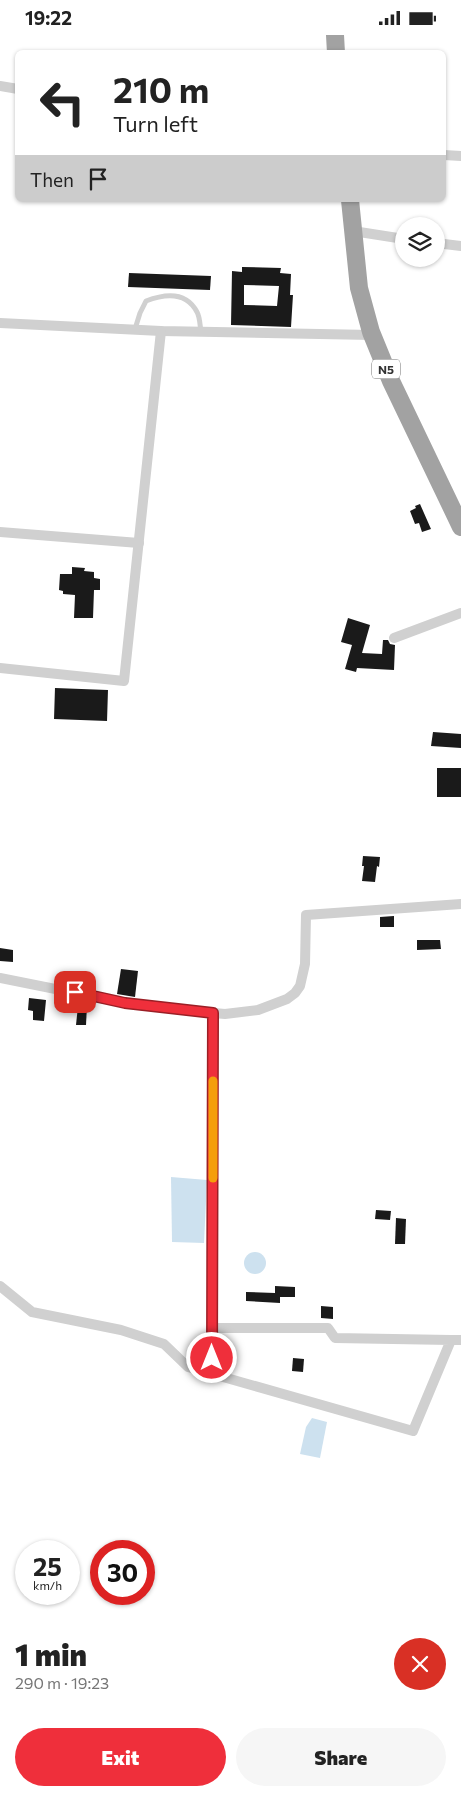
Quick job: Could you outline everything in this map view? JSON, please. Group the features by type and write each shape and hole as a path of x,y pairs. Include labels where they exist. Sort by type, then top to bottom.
{"highway":[{"path":"335,35 336,50"},
{"name":"N5","path":"350,202 359,288 372,335 391,381 461,527"}],"street":[{"path":"0,86 15,88"},
{"path":"446,155 461,155"},
{"path":"353,231 395,238"},
{"path":"445,244 461,246"},
{"path":"0,323 161,331 372,335"},
{"path":"0,668 124,681 161,331"},
{"path":"0,532 139,543"},
{"path":"394,638 461,613"},
{"path":"0,978 125,1003 213,1013 241,1013 258,1010 287,999 300,986 304,969 306,915 461,904"},
{"path":"212,1373 213,1013"},
{"path":"0,1286 32,1312 121,1330 164,1344 188,1367 413,1431 456,1340 335,1337 328,1328 212,1328"}],"lane":[{"path":"135,330 146,301 159,296 176,295 189,302 198,312 201,332"}],"water":[{"path":"171,1177 207,1180 204,1243 172,1242"},
{"path":"255,1252 263,1255 266,1263 263,1271 255,1274 247,1271 244,1263 247,1255"},
{"path":"312,1418 327,1422 320,1458 300,1454 306,1427"}],"building":[{"path":"242,267 281,268 280,273 291,274 290,295 293,295 291,327 231,325 232,271 242,272","holes":["244,285 279,286 277,306 244,305"]},
{"path":"129,273 211,276 210,290 128,287"},
{"path":"420,504 431,529 422,532 419,523 415,524 410,511"},
{"path":"72,567 85,568 84,571 94,572 94,578 100,579 100,590 94,590 93,618 74,618 75,595 63,594 63,591 59,590 60,574 72,574"},
{"path":"348,618 370,625 362,653 382,654 383,640 388,640 390,644 395,645 394,670 357,668 356,672 345,669 352,645 341,642"},
{"path":"55,688 108,690 107,721 54,719"},
{"path":"433,732 461,734 461,748 431,746"},
{"path":"437,768 461,768 461,797 437,797"},
{"path":"363,856 380,857 375,882 362,881"},
{"path":"394,916 394,927 380,927 380,917"},
{"path":"417,940 440,940 441,949 417,950"},
{"path":"0,948 13,950 13,962 0,961"},
{"path":"121,969 138,971 135,997 117,994"},
{"path":"29,998 46,1000 44,1021 33,1020 33,1011 28,1010"},
{"path":"78,1006 87,1006 86,1025 76,1025"},
{"path":"376,1210 391,1211 390,1220 375,1219"},
{"path":"396,1218 406,1219 405,1244 395,1244"},
{"path":"275,1286 295,1287 295,1297 280,1297 280,1303 246,1301 246,1292 275,1293"},
{"path":"321,1306 333,1307 333,1319 321,1318"},
{"path":"293,1358 304,1359 303,1372 292,1371"}],"slow traffic":[{"path":"213,1081 213,1178"}],"route":[{"path":"75,992 125,1003 213,1013 212,1358"}]}
